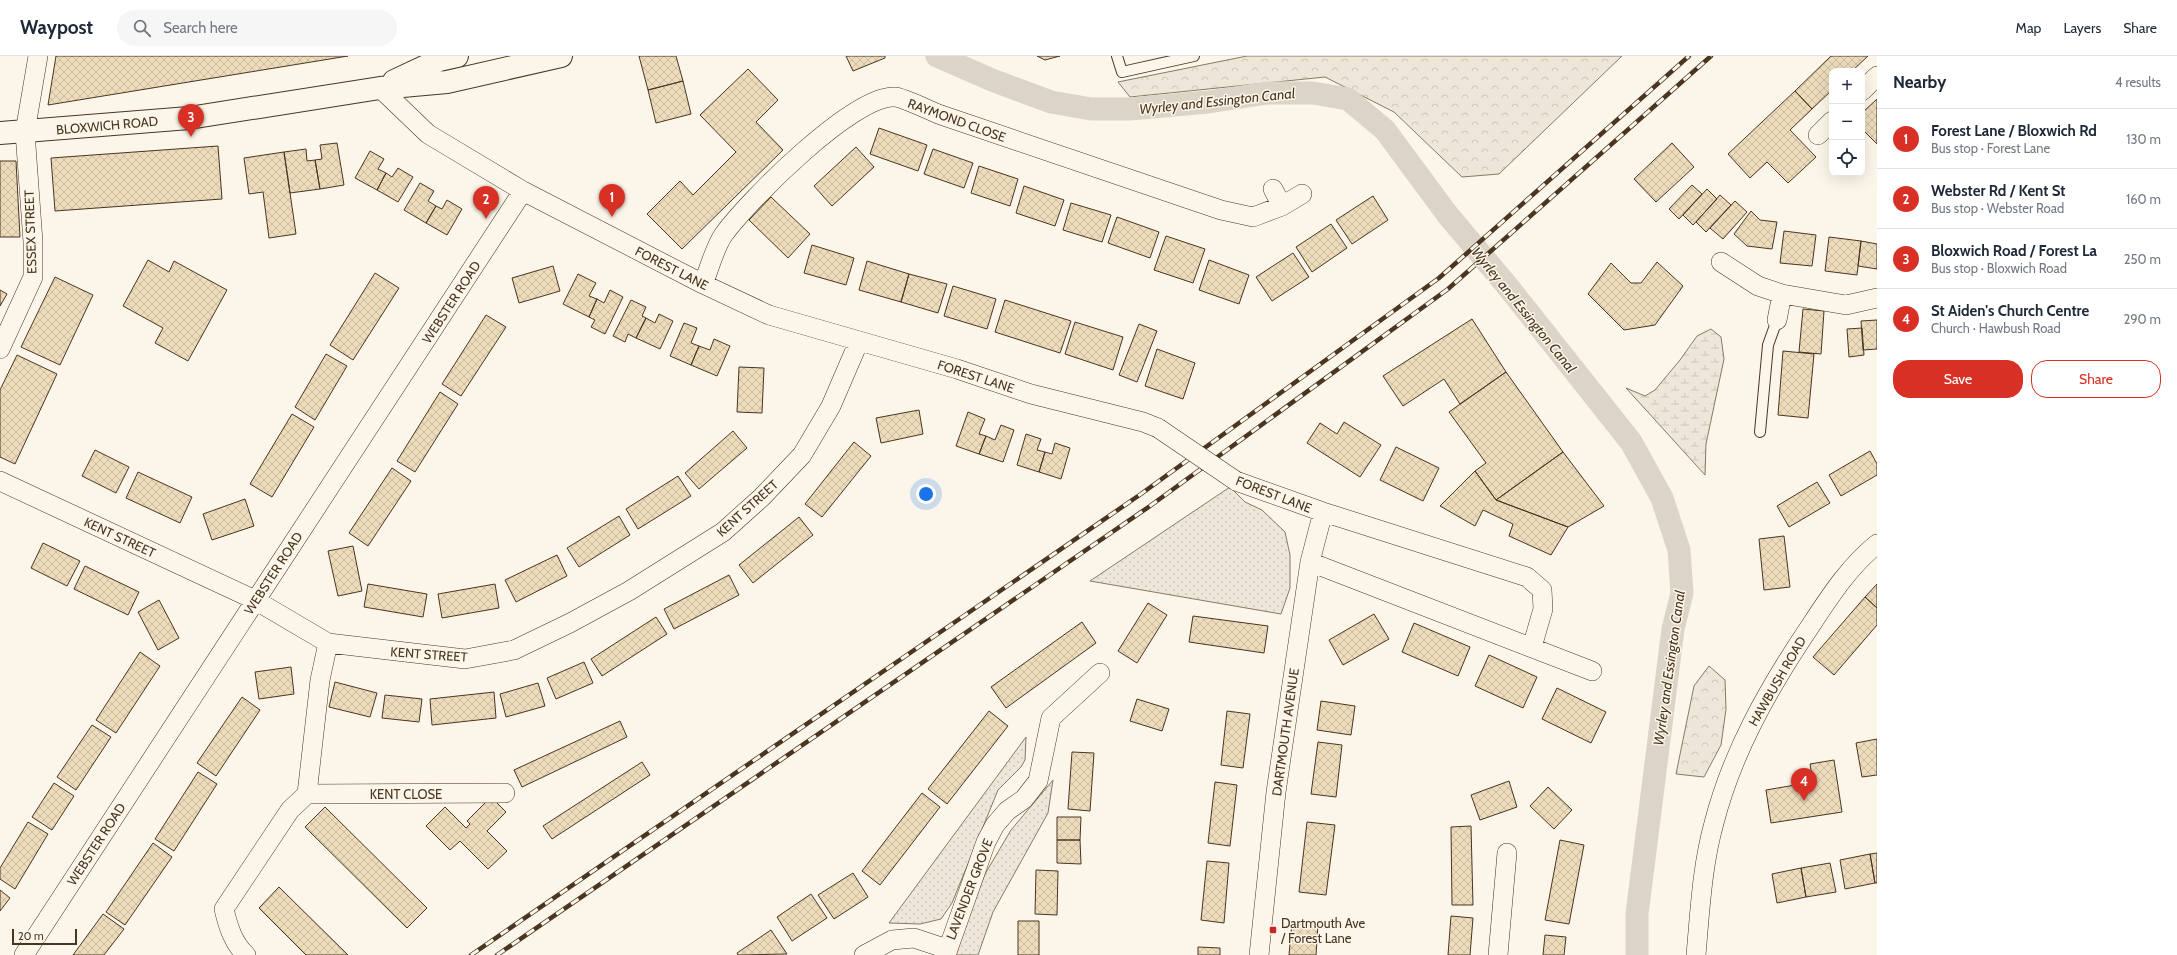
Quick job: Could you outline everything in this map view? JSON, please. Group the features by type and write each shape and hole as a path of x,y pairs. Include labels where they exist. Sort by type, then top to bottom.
{"main road":[{"path":"380,88 438,60 457,56"},
{"path":"380,88 447,82 561,56"},
{"name":"BLOXWICH ROAD","path":"0,133 189,118 380,88"}],"street":[{"name":"ESSEX STREET","path":"0,349 33,277 33,242 24,132 38,56"},
{"path":"1865,88 1877,76"},
{"name":"FOREST LANE","path":"380,88 428,134 523,191 703,284 769,316 957,369 1032,394 1143,422 1158,428 1236,481 1323,512 1526,577 1542,590 1543,609 1532,648"},
{"name":"RAYMOND CLOSE","path":"703,284 723,234 780,173 848,116 877,101 895,98 1221,210 1253,217 1282,206 1302,194"},
{"path":"1818,135 1829,125"},
{"path":"1273,189 1282,206"},
{"name":"WEBSTER ROAD","path":"24,955 523,191"},
{"path":"1721,262 1758,286 1782,294 1846,304 1877,298"},
{"path":"1777,320 1782,294"},
{"name":"KENT STREET","path":"0,481 255,600 328,643 465,659 514,650 570,623 629,591 723,532 762,497 802,455 831,406 859,341"},
{"name":"DARTMOUTH AVENUE","path":"1259,955 1276,792 1310,562 1323,512"},
{"name":"HAWBUSH ROAD","path":"1696,955 1704,874 1714,824 1733,764 1760,706 1796,647 1828,599 1868,552 1877,544"},
{"path":"1310,562 1592,671"},
{"path":"246,955 239,949 229,927 224,909 290,810 307,794 320,680 328,643"},
{"name":"LAVENDER GROVE","path":"946,952 986,842 995,826 1007,811 1024,799 1038,781 1051,718 1100,673"},
{"name":"KENT CLOSE","path":"307,794 505,793"},
{"path":"1498,955 1507,853"},
{"path":"864,955 892,940 914,938 946,952"}],"lane":[{"path":"1117,56 1122,72 1194,56"},
{"path":"1760,432 1768,345 1777,320"}],"green space":[{"path":"1247,56 1622,56 1499,174 1462,177 1394,112 1325,77 1130,97 1118,82"},
{"path":"1711,329 1721,337 1724,359 1706,444 1705,475 1626,388 1645,396 1655,390 1680,360 1697,336"},
{"path":"1230,487 1245,502 1262,510 1285,532 1290,555 1290,588 1281,614 1090,581"},
{"path":"1709,666 1725,680 1726,709 1721,745 1704,777 1676,774 1694,686"},
{"path":"1026,737 1025,760 1021,767 998,790 952,903 941,919 920,924 889,923"},
{"path":"1053,780 1048,813 993,912 978,955 956,955 957,947 985,874 1011,830"}],"building":[{"path":"56,56 348,56 48,105"},
{"path":"639,56 676,56 683,81 648,90"},
{"path":"846,56 885,56 885,58 853,71"},
{"path":"1037,56 1060,56 1045,60"},
{"path":"1831,56 1868,56 1855,68 1829,68 1829,93 1812,109 1795,91"},
{"path":"748,69 778,100 756,122 783,150 682,249 647,214 680,181 693,195 736,152 700,115"},
{"path":"683,81 691,114 656,123 648,90"},
{"path":"1795,91 1812,109 1790,130 1816,157 1788,183 1767,162 1750,178 1728,154"},
{"path":"1877,99 1877,144 1865,132 1865,110"},
{"path":"879,128 927,145 918,171 870,154"},
{"path":"337,143 344,185 320,189 315,160 322,159 320,145"},
{"path":"1672,143 1694,167 1656,202 1634,179"},
{"path":"218,146 222,199 55,211 51,158"},
{"path":"856,147 874,167 832,206 814,186"},
{"path":"306,149 307,161 315,160 320,189 290,193 284,152"},
{"path":"933,149 973,163 964,188 924,174"},
{"path":"370,151 384,159 378,169 386,173 377,190 355,178"},
{"path":"284,152 296,234 269,238 263,192 249,194 244,158"},
{"path":"0,161 16,161 20,237 0,237"},
{"path":"979,166 1018,179 1010,206 971,193"},
{"path":"398,168 413,177 398,202 377,190 386,173 392,177"},
{"path":"420,183 434,191 428,201 436,206 426,223 404,210"},
{"path":"1692,185 1702,194 1679,219 1669,209"},
{"path":"1024,186 1064,200 1055,226 1016,213"},
{"path":"1707,189 1717,199 1693,225 1683,215"},
{"path":"1720,195 1731,205 1706,232 1696,222"},
{"path":"1373,196 1388,220 1352,244 1336,220"},
{"path":"771,197 810,234 788,258 749,220"},
{"path":"447,200 462,209 447,235 426,223 436,206 442,209"},
{"path":"1735,201 1747,212 1723,239 1710,228"},
{"path":"1071,203 1111,215 1102,242 1063,230"},
{"path":"1751,211 1760,220 1777,222 1772,249 1747,246 1734,234"},
{"path":"1117,217 1159,232 1150,258 1108,243"},
{"path":"1331,224 1347,248 1312,272 1296,247"},
{"path":"1784,231 1816,235 1812,266 1780,263"},
{"path":"1166,236 1205,249 1193,283 1154,270"},
{"path":"1829,237 1861,241 1857,275 1825,271"},
{"path":"1861,241 1877,244 1877,269 1858,266"},
{"path":"812,245 854,258 846,285 804,273"},
{"path":"1293,253 1309,277 1272,301 1256,277"},
{"path":"148,260 169,272 174,261 227,290 188,361 155,343 163,328 123,306"},
{"path":"1209,260 1249,275 1239,304 1199,290"},
{"path":"867,261 909,274 901,302 859,290"},
{"path":"1657,262 1683,286 1655,325 1624,330 1588,294 1611,263 1631,283 1641,283"},
{"path":"553,266 560,291 519,303 512,278"},
{"path":"375,273 399,288 353,360 330,345"},
{"path":"578,274 596,283 589,296 597,299 589,317 563,304"},
{"path":"909,274 947,284 938,313 901,302"},
{"path":"55,277 93,295 60,365 21,347"},
{"path":"953,286 996,299 987,329 944,316"},
{"path":"0,290 7,294 0,306"},
{"path":"610,290 623,297 605,334 591,327 595,320 589,317 597,299 604,303"},
{"path":"631,300 646,307 642,316 646,318 636,338 628,334 625,342 613,336"},
{"path":"1005,300 1071,321 1060,353 995,332"},
{"path":"1803,309 1824,311 1821,354 1799,352"},
{"path":"659,314 673,321 660,349 636,338 646,318 655,323"},
{"path":"486,315 506,327 461,396 442,384"},
{"path":"1472,319 1506,372 1460,404 1444,379 1403,406 1383,376"},
{"path":"1877,320 1877,349 1863,350 1861,321"},
{"path":"1075,322 1123,337 1113,370 1065,354"},
{"path":"684,323 697,328 691,343 699,346 691,365 670,356"},
{"path":"1139,324 1157,331 1137,382 1119,375"},
{"path":"1862,328 1864,355 1849,357 1847,329"},
{"path":"714,339 730,346 717,376 691,365 699,346 710,350"},
{"path":"1157,349 1195,363 1183,399 1145,386"},
{"path":"1783,351 1814,354 1808,418 1778,415"},
{"path":"326,354 347,366 315,420 295,407"},
{"path":"17,355 57,374 15,464 0,457 0,390"},
{"path":"739,367 764,368 762,413 737,412"},
{"path":"1506,372 1563,452 1496,500 1475,471 1486,463 1449,412"},
{"path":"440,392 458,404 415,472 397,461"},
{"path":"919,410 923,434 881,443 876,418"},
{"path":"968,412 985,419 979,434 986,436 979,454 956,446"},
{"path":"292,414 314,427 272,497 250,484"},
{"path":"1344,422 1381,445 1360,477 1307,443 1320,423 1337,434"},
{"path":"1001,425 1014,430 1003,462 979,454 986,436 995,440"},
{"path":"733,431 747,448 699,489 685,473"},
{"path":"1026,434 1041,439 1037,450 1045,452 1039,472 1017,465"},
{"path":"854,442 871,456 822,517 805,504"},
{"path":"1055,443 1070,448 1061,479 1039,472 1045,452 1052,454"},
{"path":"1396,447 1439,468 1423,501 1380,480"},
{"path":"95,450 129,467 116,493 82,476"},
{"path":"1870,451 1877,464 1877,475 1841,496 1829,475"},
{"path":"1563,452 1604,506 1568,527 1496,500"},
{"path":"392,468 411,481 368,546 349,533"},
{"path":"1475,471 1496,500 1568,527 1551,555 1509,536 1513,524 1483,510 1475,526 1440,506"},
{"path":"138,472 192,497 180,523 126,498"},
{"path":"678,476 691,496 638,529 626,509"},
{"path":"1817,482 1830,503 1789,527 1777,506"},
{"path":"245,499 254,526 212,540 203,514"},
{"path":"619,516 630,535 579,567 567,548"},
{"path":"799,517 813,535 753,583 739,565"},
{"path":"1784,536 1790,587 1764,590 1759,539"},
{"path":"43,543 80,561 67,586 31,568"},
{"path":"353,546 362,591 338,596 328,551"},
{"path":"557,555 567,576 516,602 505,580"},
{"path":"85,566 139,592 128,615 74,589"},
{"path":"729,575 739,595 674,629 664,609"},
{"path":"368,584 427,594 423,617 364,607"},
{"path":"495,584 499,608 442,618 438,594"},
{"path":"1877,584 1877,608 1865,597"},
{"path":"1865,597 1877,608 1877,625 1834,675 1813,657"},
{"path":"159,600 179,638 158,650 138,612"},
{"path":"1148,603 1167,615 1137,663 1118,651"},
{"path":"1374,614 1389,639 1343,665 1329,640"},
{"path":"1193,616 1268,626 1264,653 1189,642"},
{"path":"656,617 667,634 602,676 591,659"},
{"path":"1082,622 1096,643 1006,708 991,687"},
{"path":"1414,623 1470,647 1458,676 1402,652"},
{"path":"140,652 160,666 116,733 96,720"},
{"path":"1489,655 1537,677 1523,708 1475,686"},
{"path":"584,662 593,683 556,699 547,678"},
{"path":"291,667 294,694 259,699 255,672"},
{"path":"335,682 377,693 370,717 329,707"},
{"path":"538,683 545,706 506,717 500,694"},
{"path":"1557,688 1606,712 1591,743 1542,719"},
{"path":"494,692 496,718 432,725 430,699"},
{"path":"385,695 422,699 419,722 382,718"},
{"path":"242,697 260,710 216,776 197,763"},
{"path":"1137,699 1169,709 1162,731 1130,721"},
{"path":"1321,701 1355,706 1351,735 1317,730"},
{"path":"989,711 1008,726 947,804 928,789"},
{"path":"1227,711 1250,714 1243,768 1221,765"},
{"path":"620,721 627,737 522,787 514,770"},
{"path":"92,725 111,737 76,790 57,777"},
{"path":"1877,739 1877,775 1862,777 1856,743"},
{"path":"1318,742 1342,745 1336,797 1311,794"},
{"path":"1072,752 1094,753 1090,811 1068,809"},
{"path":"1834,760 1842,812 1771,823 1766,790 1813,782 1810,764"},
{"path":"642,762 650,775 552,839 543,826"},
{"path":"198,772 217,784 174,851 155,839"},
{"path":"1509,781 1517,807 1480,820 1471,795"},
{"path":"1215,782 1237,785 1230,846 1208,843"},
{"path":"54,783 74,796 52,830 32,817"},
{"path":"1548,787 1572,810 1554,829 1530,806"},
{"path":"922,793 940,807 880,885 862,871"},
{"path":"491,797 506,812 487,831 507,851 488,869 460,841 450,850 426,826 445,807 466,828 470,824 467,821"},
{"path":"325,807 427,908 407,928 305,827"},
{"path":"1057,817 1081,817 1080,840 1057,840"},
{"path":"28,822 48,834 15,889 0,879 0,868"},
{"path":"1307,822 1335,825 1326,895 1299,892"},
{"path":"1471,826 1473,905 1452,905 1451,827"},
{"path":"1057,840 1080,840 1081,864 1057,863"},
{"path":"1560,840 1584,845 1569,924 1545,920"},
{"path":"153,843 172,857 125,925 106,912"},
{"path":"1877,853 1877,883 1875,883 1870,854"},
{"path":"1870,854 1875,883 1845,889 1840,860"},
{"path":"1207,861 1229,863 1224,923 1201,920"},
{"path":"1830,863 1836,892 1806,897 1801,868"},
{"path":"1801,868 1806,897 1777,903 1772,874"},
{"path":"1036,870 1058,871 1057,915 1035,914"},
{"path":"853,873 868,897 834,919 818,895"},
{"path":"279,887 348,955 306,955 259,908"},
{"path":"0,890 10,898 0,911"},
{"path":"811,894 827,918 792,941 777,917"},
{"path":"103,914 124,929 104,955 73,955"},
{"path":"1451,916 1473,918 1470,955 1448,955"},
{"path":"1018,921 1039,921 1039,955 1018,955"},
{"path":"1292,922 1318,924 1316,955 1289,955"},
{"path":"771,930 787,954 738,955 737,953"},
{"path":"1545,935 1566,937 1564,955 1543,955"},
{"path":"1198,947 1220,948 1220,955 1198,955"}],"waterway":[{"name":"Wyrley and Essington Canal","path":"937,56 992,80 1051,102 1091,109 1130,109 1208,102 1268,93 1313,93 1348,99 1385,130 1447,214 1509,288 1631,442 1662,498 1679,550 1682,593 1673,629 1637,914 1637,955"}],"railway":[{"path":"471,955 1141,494 1439,278 1689,56"},
{"path":"497,955 1150,506 1448,289 1711,56"}],"place":[{"name":"Bloxwich Road / Forest La","path":"191,137"},
{"name":"Forest Lane / Bloxwich Rd","path":"612,217"},
{"name":"Webster Rd / Kent St","path":"486,219"},
{"name":"St Aiden's Church Centre","path":"1804,801"},
{"name":"Dartmouth Ave / Forest Lane","path":"1273,930"}]}
